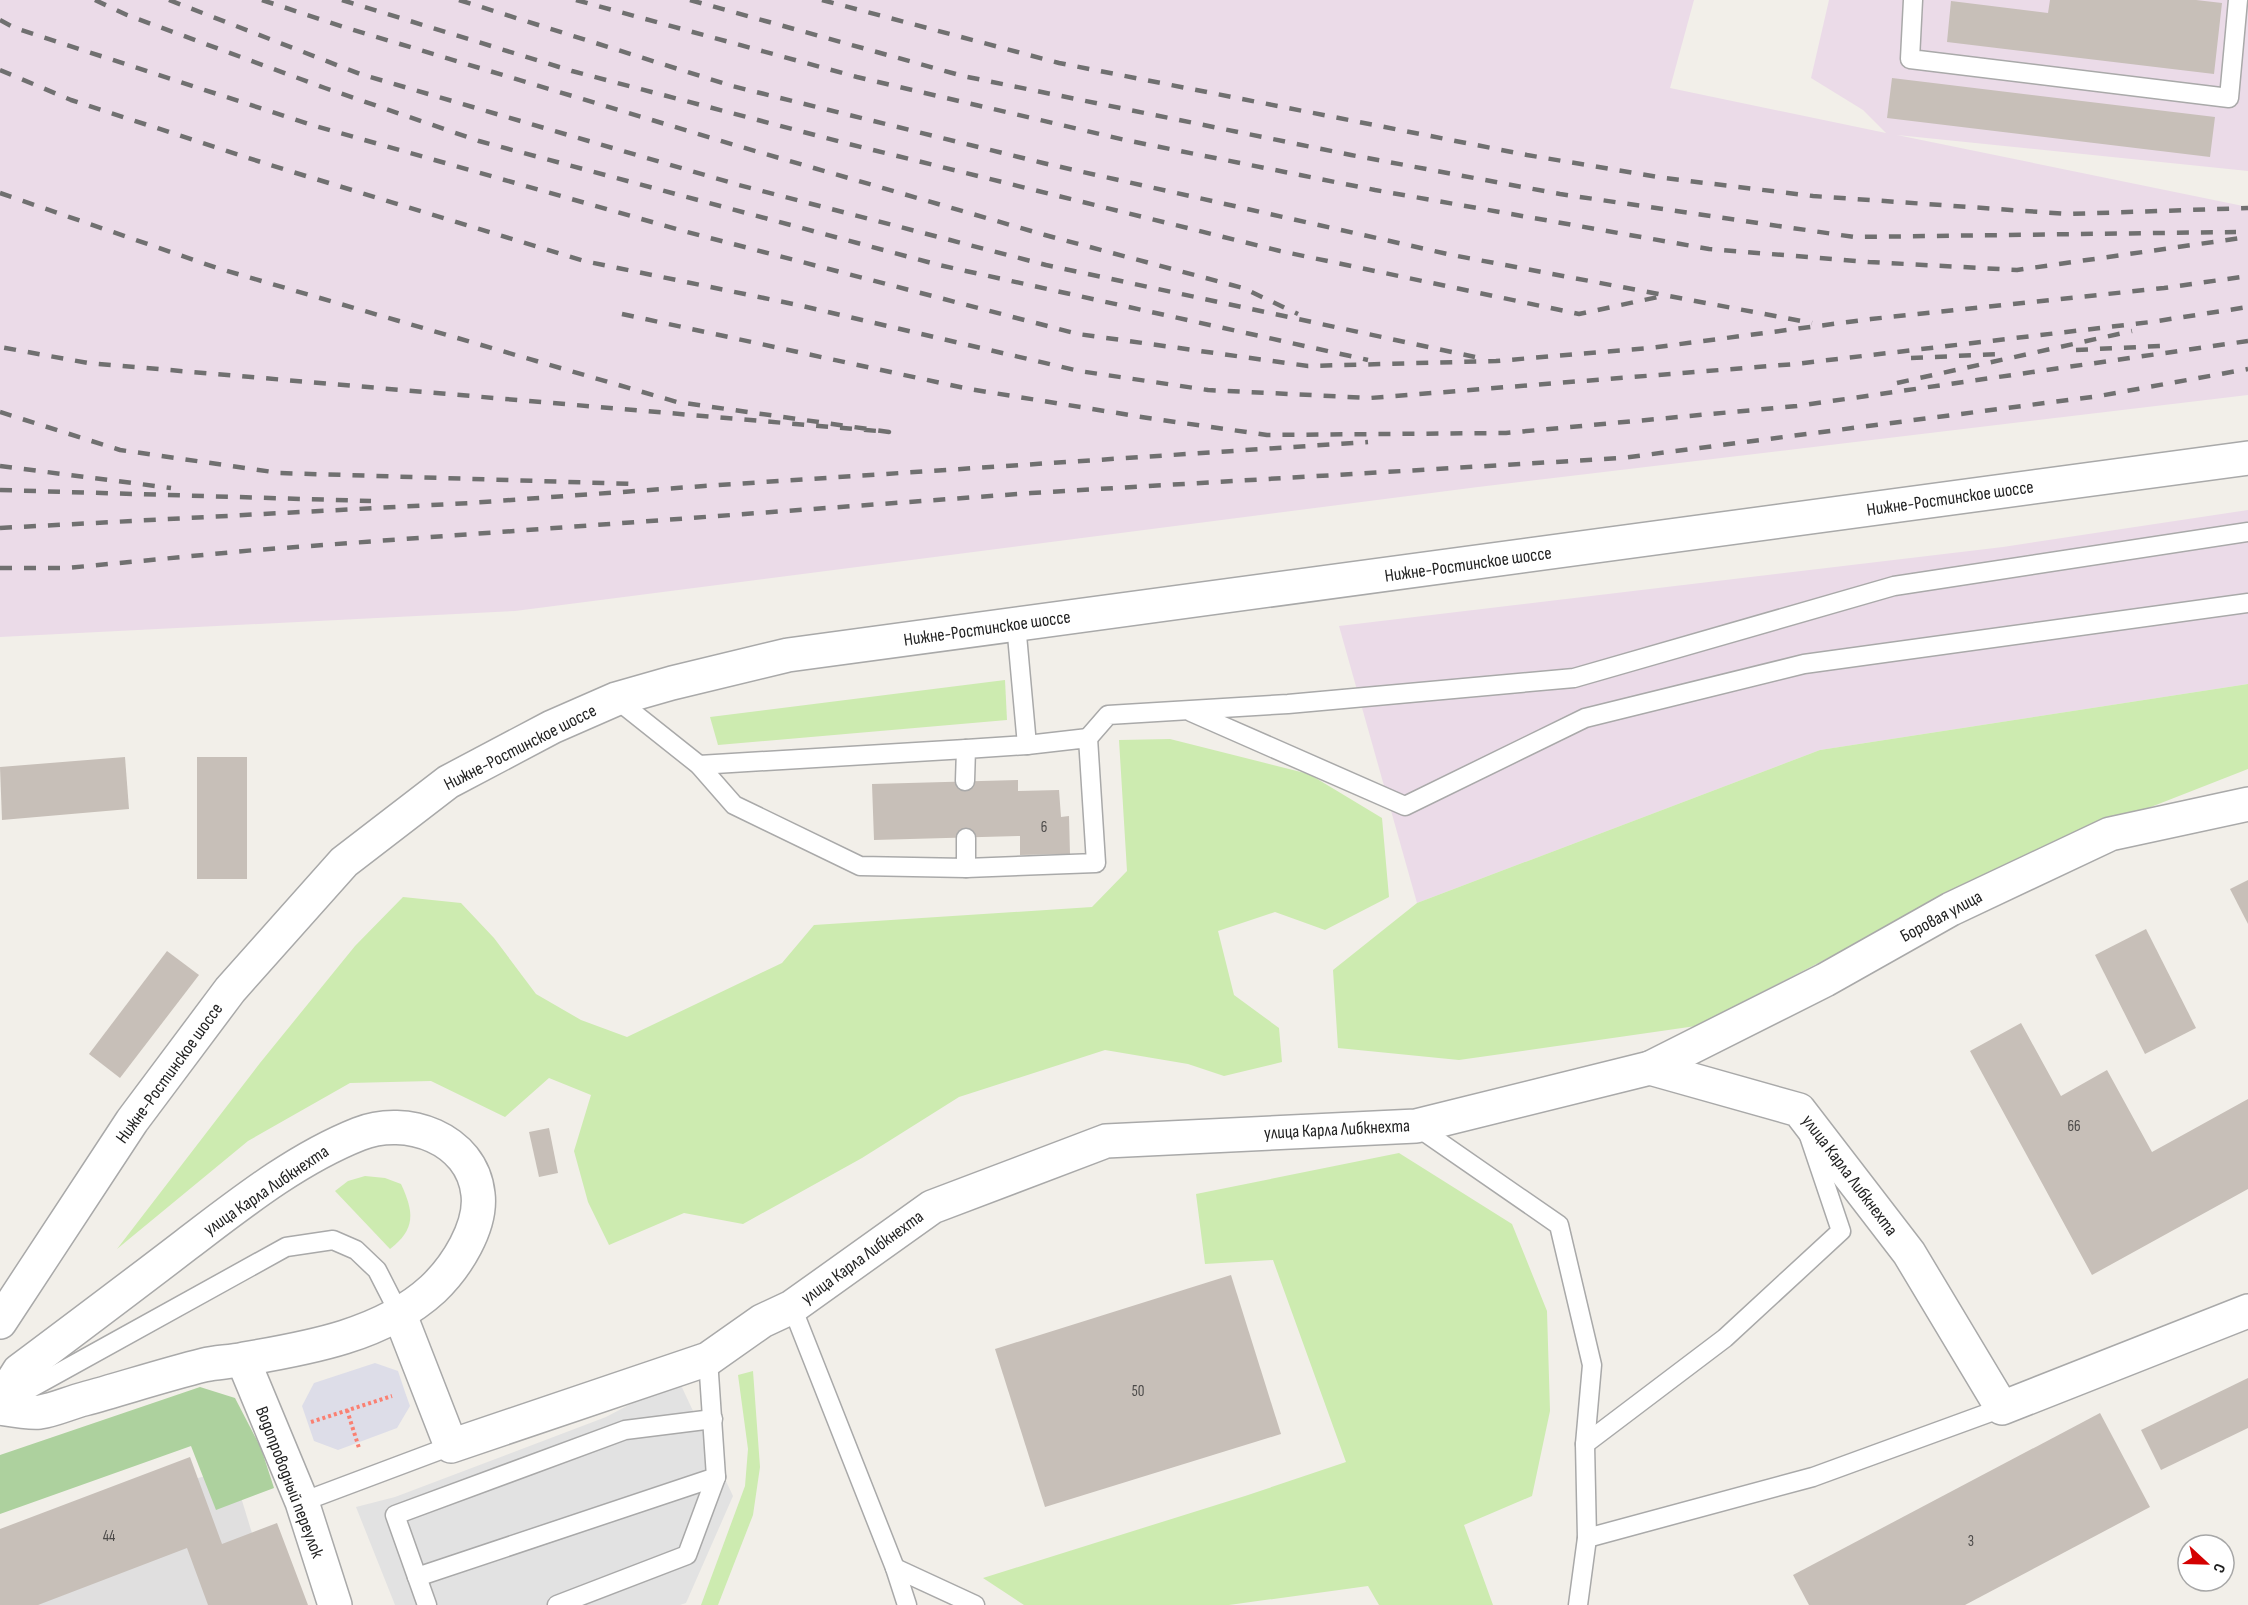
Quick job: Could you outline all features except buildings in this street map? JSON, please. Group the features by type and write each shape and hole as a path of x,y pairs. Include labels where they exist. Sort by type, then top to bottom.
{"street":[{"name":"Нижне-Ростинское шоссе","path":"0,1322 132,1121 230,990 344,862 448,782 552,727 616,699 788,655 2248,458"},
{"name":"Боровая улица","path":"1650,1068 1825,980 1951,909 2110,834 2248,804"},
{"name":"улица Карла Либкнехта","path":"451,1446 708,1359 762,1321 792,1307 932,1207 1106,1141 1416,1126 1650,1068 1800,1110 1909,1253 2002,1408"},
{"name":"улица Карла Либкнехта","path":"0,1401 19,1371 248,1198 324,1150 362,1132 401,1125 425,1131 442,1139 458,1152 470,1167 478,1195 474,1226 460,1257 434,1288 400,1315 331,1341 207,1364 39,1412 0,1407"},
{"path":"2002,1408 2248,1311"},
{"path":"400,1315 451,1446"},
{"name":"Водопроводный переулок","path":"243,1359 302,1502 335,1605"}],"lane":[{"path":"1913,0 1910,58 2229,98 2238,0"},
{"path":"699,765 1027,745 1088,738 1108,715 1288,704 1574,678 1894,586 2248,531"},
{"path":"1187,710 1405,806 1586,718 1804,664 2248,603"},
{"path":"1016,624 1027,745"},
{"path":"616,699 699,765 734,805 860,866 966,868 1096,863 1088,738"},
{"path":"965,781 966,749"},
{"path":"966,838 966,868"},
{"path":"1585,1444 1725,1338 1840,1232 1800,1110"},
{"path":"1416,1126 1559,1225 1592,1365 1585,1444 1587,1538 1578,1605"},
{"path":"0,1407 286,1247 333,1240 356,1250 377,1270 400,1315"},
{"path":"792,1307 896,1568 907,1605"},
{"path":"557,1605 687,1555 716,1477 708,1359"},
{"path":"1587,1538 1813,1477 2002,1408"},
{"path":"427,1605 395,1515 625,1430 713,1419"},
{"path":"302,1502 451,1446"},
{"path":"417,1577 716,1477"},
{"path":"896,1568 975,1605"}],"path":[{"path":"273,1435 427,1383"}],"shaded area":[{"path":"0,0 1694,0 1670,88 1886,133 1863,110 1811,78 1829,0 2248,0 2248,171 1897,135 2248,207 2248,395 1478,487 515,611 0,637"},
{"path":"2248,510 2248,684 1820,750 1417,903 1339,626 2003,547"},
{"path":"375,1363 398,1371 410,1406 397,1428 338,1450 314,1441 302,1406 314,1383"},
{"path":"678,1379 733,1496 686,1603 680,1605 395,1605 356,1507 395,1497 606,1417"},
{"path":"232,1468 274,1605 0,1605 0,1537"}],"green space":[{"path":"1005,680 1007,720 718,745 710,717"},
{"path":"2248,684 2248,769 2028,855 1696,1026 1459,1060 1338,1048 1333,970 1417,903 1820,750"},
{"path":"1170,739 1309,774 1382,818 1389,897 1325,930 1275,912 1218,931 1234,995 1279,1028 1282,1062 1224,1076 1188,1064 1105,1050 959,1097 862,1158 743,1224 684,1213 609,1245 588,1202 574,1151 591,1095 549,1078 505,1117 431,1081 350,1083 248,1141 117,1249 260,1063 355,946 403,897 461,903 494,938 536,994 581,1020 627,1037 782,963 814,925 1092,907 1127,871 1119,740"},
{"path":"1399,1153 1512,1224 1547,1311 1550,1411 1532,1496 1464,1525 1493,1605 1379,1605 1368,1586 1229,1605 1024,1605 983,1578 1346,1462 1273,1260 1205,1264 1196,1194"},
{"path":"365,1176 385,1178 401,1184 405,1194 410,1220 405,1234 390,1249 335,1191 348,1181"},
{"path":"753,1371 760,1467 753,1515 718,1605 701,1605 745,1486 748,1449 738,1375"},
{"path":"200,1387 235,1398 261,1448 274,1488 216,1510 191,1446 0,1514 0,1455"}],"railway":[{"path":"95,0 127,15 325,88 479,141 939,265 1368,360"},
{"path":"169,0 360,74 739,185 1046,265 1475,357"},
{"path":"262,0 347,28 738,146 1045,235 1243,288 1298,314"},
{"path":"342,0 572,71 849,144 1280,251 1579,314 1658,297"},
{"path":"459,0 732,86 1043,163 1452,255 1812,323"},
{"path":"576,0 857,77 1125,140 1375,190 1709,249 1869,262 2017,270 2248,237"},
{"path":"690,0 963,76 1351,155 1560,194 1854,237 2236,232"},
{"path":"822,0 1059,63 1527,155 1664,178 1813,196 2068,214 2248,208"},
{"path":"0,20 15,28 312,125 687,232 1078,334 1308,366 1496,361 1650,348 1871,319 2164,288 2248,276"},
{"path":"0,70 71,100 270,165 584,261 798,305 1079,371 1208,390 1370,398 1795,364 2151,322 2248,307"},
{"path":"0,193 217,268 677,402 889,432 88,363 0,347"},
{"path":"622,314 969,389 1267,435 1506,433 1797,406 2248,341"},
{"path":"1897,383 2132,331"},
{"path":"2076,350 2160,346"},
{"path":"1911,358 2001,354"},
{"path":"0,568 67,568 255,550 1031,493 1622,458 2099,396 2248,369"},
{"path":"0,412 120,450 280,473 635,484"},
{"path":"0,528 470,503 1368,442"},
{"path":"0,466 171,488"},
{"path":"0,490 371,501"}]}
